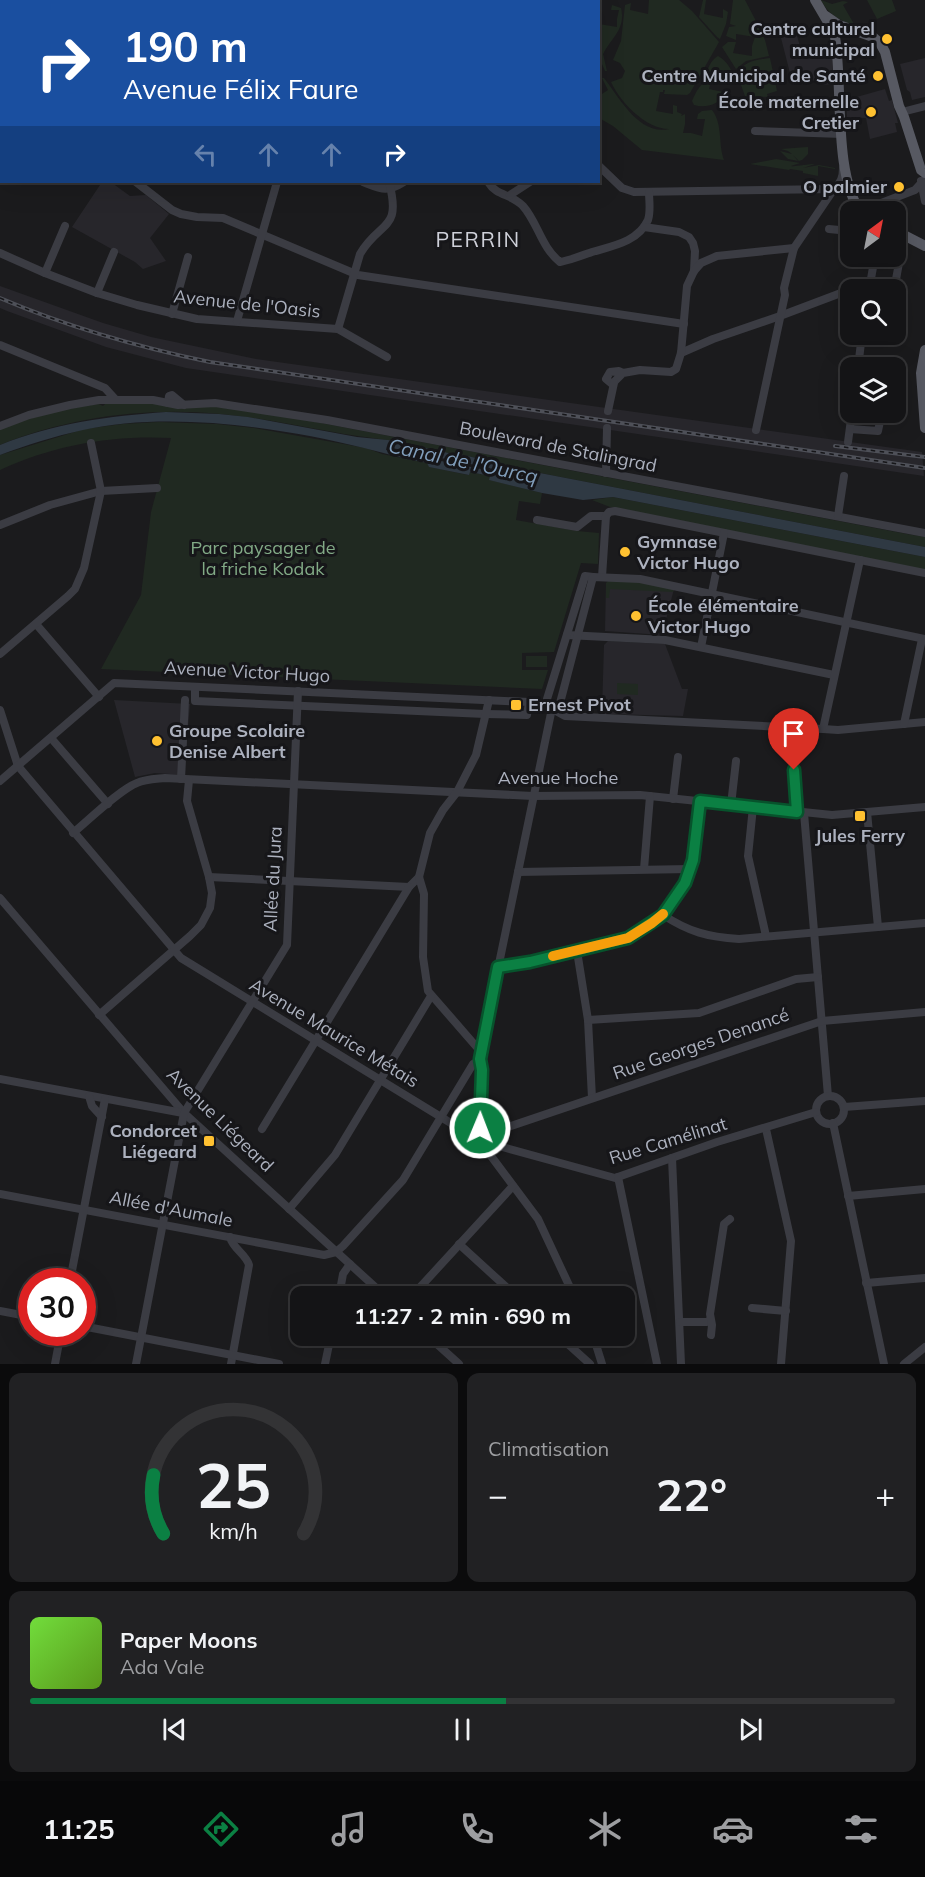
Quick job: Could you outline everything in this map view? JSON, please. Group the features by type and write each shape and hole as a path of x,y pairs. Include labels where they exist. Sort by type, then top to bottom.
{"main road":[{"path":"815,0 832,28 836,40 839,135 850,188 856,201"},
{"path":"821,12 839,25 873,37 880,43 885,52 899,106 923,176"},
{"path":"906,235 923,242"},
{"path":"925,350 921,373 925,428"}],"street":[{"path":"902,112 925,106"},
{"path":"755,131 839,135"},
{"path":"756,430 794,248 843,177 844,161"},
{"path":"600,167 628,191 640,193 834,189"},
{"path":"923,176 925,201"},
{"path":"886,201 912,191 923,176"},
{"path":"137,183 172,210 181,214 221,217 354,273 684,324"},
{"path":"237,321 276,183"},
{"path":"338,329 363,249 384,228 393,215 390,185 381,189 366,183"},
{"path":"489,183 497,192 510,195 525,208 543,243 553,257 560,262 618,245 638,233 649,214 649,192"},
{"path":"510,195 528,183"},
{"path":"45,273 65,226"},
{"path":"644,226 679,232 689,237 695,251 694,271"},
{"path":"829,229 840,230"},
{"path":"608,411 614,383 607,381 608,374 640,370 671,372 679,365 687,286 701,262 713,256 794,248"},
{"path":"97,293 114,252"},
{"name":"Avenue de l'Oasis","path":"0,253 97,293 172,314 196,319 338,329 387,357"},
{"path":"172,314 188,257"},
{"path":"681,353 713,339 840,296"},
{"path":"0,345 105,388 116,399"},
{"name":"Boulevard de Stalingrad","path":"0,426 29,415 70,405 116,399 153,400 184,405 216,403 295,415 925,533"},
{"path":"848,442 851,423"},
{"path":"850,429 878,431 880,423"},
{"path":"606,473 607,428"},
{"path":"0,654 75,589 84,568 101,491 91,443"},
{"path":"838,516 844,476"},
{"path":"0,525 50,505 101,491 157,488"},
{"path":"552,708 560,703 577,636 597,577 606,516 609,512 615,511 925,573"},
{"path":"537,519 577,527 591,516 606,516"},
{"path":"701,647 724,533"},
{"path":"822,729 860,560"},
{"path":"570,1286 538,1219 488,1152 480,1133 482,1070 480,1056 552,708 547,699 585,576 640,579 924,639 904,724"},
{"path":"36,624 99,698"},
{"path":"567,635 665,640 834,675"},
{"name":"Avenue Victor Hugo","path":"0,781 114,683 529,702 552,708 565,716 790,728 838,730 925,723"},
{"path":"99,1015 174,952 201,925 210,908 212,893 209,877 187,801 185,780 190,700 195,687"},
{"name":"Allée du Jura","path":"136,1364 184,1113 287,945 298,691"},
{"path":"419,711 420,697"},
{"name":"Avenue Victor Hugo","path":"190,700 527,715 529,702"},
{"path":"480,1056 431,996 426,984 423,967 424,894 419,877 430,833 439,816 457,792 476,755 489,700"},
{"path":"0,710 18,766"},
{"path":"790,728 814,933 828,1096"},
{"path":"51,738 108,804"},
{"path":"673,799 678,757"},
{"path":"731,805 735,761"},
{"name":"Avenue Maurice Métais","path":"18,766 181,958 472,1136 489,1129 493,1132"},
{"name":"Avenue Hoche","path":"73,833 136,783 153,779 533,796 650,796 832,815 925,807"},
{"path":"644,869 650,796"},
{"path":"498,967 628,938 663,915 685,883 693,860 700,801"},
{"path":"753,807 748,856 766,936"},
{"path":"867,812 878,927"},
{"path":"518,872 690,869"},
{"path":"209,877 409,887"},
{"path":"262,1129 409,887 419,877"},
{"name":"Avenue Liégeard","path":"0,898 184,1113 374,1286"},
{"path":"663,915 693,932 739,939 925,923"},
{"path":"577,951 588,1020 592,1098"},
{"path":"588,1020 699,1013 796,979 818,977"},
{"path":"289,1209 335,1155 431,996"},
{"name":"Rue Georges Denancé","path":"493,1132 822,1021 925,1012"},
{"path":"336,1252 403,1180 440,1116 480,1056"},
{"path":"0,1079 184,1113"},
{"path":"89,1096 92,1106 102,1117"},
{"path":"828,1096 838,1098 844,1107 842,1117 833,1123 822,1121 816,1112 819,1102 828,1096"},
{"path":"73,1268 105,1099"},
{"path":"844,1107 925,1101"},
{"name":"Rue Camélinat","path":"495,1145 612,1178 717,1142 816,1112"},
{"path":"833,1123 884,1364"},
{"path":"766,1129 791,1241 781,1364"},
{"path":"488,1152 495,1145 493,1132"},
{"path":"672,1158 681,1364"},
{"path":"618,1177 657,1364"},
{"path":"421,1286 513,1186"},
{"path":"848,1196 925,1189"},
{"name":"Allée d'Aumale","path":"0,1194 324,1255 336,1252"},
{"path":"711,1335 710,1320 724,1224 730,1219"},
{"path":"230,1237 232,1244 247,1259 249,1265 232,1360"},
{"path":"459,1244 505,1286"},
{"path":"341,1286 343,1274 350,1264"},
{"path":"866,1283 925,1278"},
{"path":"752,1308 786,1311"},
{"path":"0,1311 18,1314"},
{"path":"680,1322 710,1320"},
{"path":"96,1329 141,1337 232,1360 279,1364"},
{"path":"55,1364 58,1346"},
{"path":"325,1364 329,1346"},
{"path":"439,1346 459,1364"},
{"path":"570,1346 590,1364"},
{"path":"596,1346 602,1364"},
{"path":"904,1364 925,1347"}],"shaded area":[{"path":"795,29 802,53 815,59 830,53 834,84 821,85 816,80 793,85 780,34"},
{"path":"925,58 925,97 912,100 900,64"},
{"name":"École maternelle Cretier","path":"885,89 889,101 892,100 898,123 895,123 897,132 870,139 866,118 847,117 846,100"},
{"path":"101,183 112,183 130,196 146,195 169,214 150,238 166,261 143,269 135,262 72,227"},
{"path":"0,286 103,323 151,337 256,359 922,452 924,476 186,368 106,347 0,308"},
{"name":"École élémentaire Victor Hugo","path":"606,583 674,589 662,635 605,631"},
{"path":"608,641 665,644 682,689 688,689 683,716 605,714 602,711 604,645"},
{"name":"Groupe Scolaire Denise Albert","path":"114,700 190,704 184,775 155,773 135,777"}],"green space":[{"path":"649,0 679,0 692,11 719,42 690,93 687,95 664,94 665,90 663,90 660,92 656,111 673,114 673,105 677,106 677,112 682,114 681,116 685,114 683,133 702,136 705,119 697,119 698,114 712,110 718,121 724,160 642,150 613,126 600,119 600,95 608,90 602,78 604,78 639,121 658,130 669,129 660,128 635,113 627,106 611,82 622,78 625,71 620,63 613,60 621,41 625,5 631,3 630,10 648,14"},
{"path":"703,0 706,0 704,14 723,18 723,9 728,12 720,39 699,17"},
{"path":"733,0 745,0 756,21 749,26 757,24 765,40 769,56 746,61 736,69 722,47 728,42 736,42 733,53 752,56 755,37 736,34 736,40 726,36 729,27 736,26 730,24"},
{"path":"821,0 832,4 848,2 843,5 854,24 858,23 860,27 837,18"},
{"path":"867,0 892,0 896,11 877,19"},
{"path":"612,5 621,8 622,22 603,54 607,71 605,71 600,59 600,24 617,27 619,10 611,10"},
{"path":"718,56 730,68 735,78 733,82 728,81 731,73 712,70 711,78 707,75 710,64"},
{"path":"770,58 777,91 767,94 768,97 745,96 737,74 743,66 751,62"},
{"path":"708,80 711,81 709,89 728,93 713,104 694,105 692,101 696,92"},
{"path":"808,147 808,154 799,161 793,155 798,161 788,159 780,151 792,154 781,149"},
{"path":"776,159 800,163 791,166 815,164 803,168 819,165 835,169 818,166 818,176 803,173 803,171 750,164"},
{"path":"108,401 216,407 268,413 925,537 925,547 540,473 396,441 234,415 164,412 108,416 53,427 0,445 0,429 61,410 99,404 103,406"},
{"name":"Parc paysager de la friche Kodak","path":"159,422 254,428 366,448 382,454 427,463 430,467 468,475 470,472 490,476 490,480 542,493 540,504 519,501 516,520 599,533 598,564 581,563 554,652 522,653 522,670 548,670 542,689 101,669 141,595 151,512 171,438 105,440 62,448 0,470 0,455 84,429"},
{"path":"613,497 925,557 925,570 610,507 592,500"},
{"path":"609,580 639,581 674,589 673,592 610,589 609,598 606,598 606,583"},
{"path":"526,656 547,656 547,667 526,667"},
{"path":"617,683 638,684 638,695 617,694"}],"water":[{"name":"Canal de l'Ourcq","path":"166,412 248,417 357,437 388,440 540,473 925,547 925,557 613,497 583,500 542,493 489,480 490,476 470,472 469,475 429,467 427,463 331,440 261,428 187,422 116,424 62,435 0,455 0,445 41,431 103,418","holes":["387,447 490,468 486,470 386,450"]}],"railway":[{"path":"0,298 104,335 210,362 925,468"},
{"path":"835,446 925,457"}],"slow traffic":[{"path":"553,956 628,938 663,914"}],"place":[{"name":"Centre culturel municipal","path":"887,39"},
{"name":"Centre Municipal de Santé","path":"878,76"},
{"name":"École maternelle Cretier","path":"871,112"},
{"name":"O palmier","path":"899,187"},
{"name":"Gymnase Victor Hugo","path":"625,552"},
{"name":"École élémentaire Victor Hugo","path":"636,616"},
{"name":"Ernest Pivot","path":"516,705"},
{"name":"Groupe Scolaire Denise Albert","path":"157,741"},
{"name":"Jules Ferry","path":"860,816"},
{"name":"Condorcet Liégeard","path":"209,1141"}],"district":[{"name":"PERRIN","path":"478,240"}],"route":[{"path":"480,1128 482,1070 480,1059 498,967 530,962 628,938 652,923 663,915 685,883 693,860 700,801 797,812 794,770"}]}
